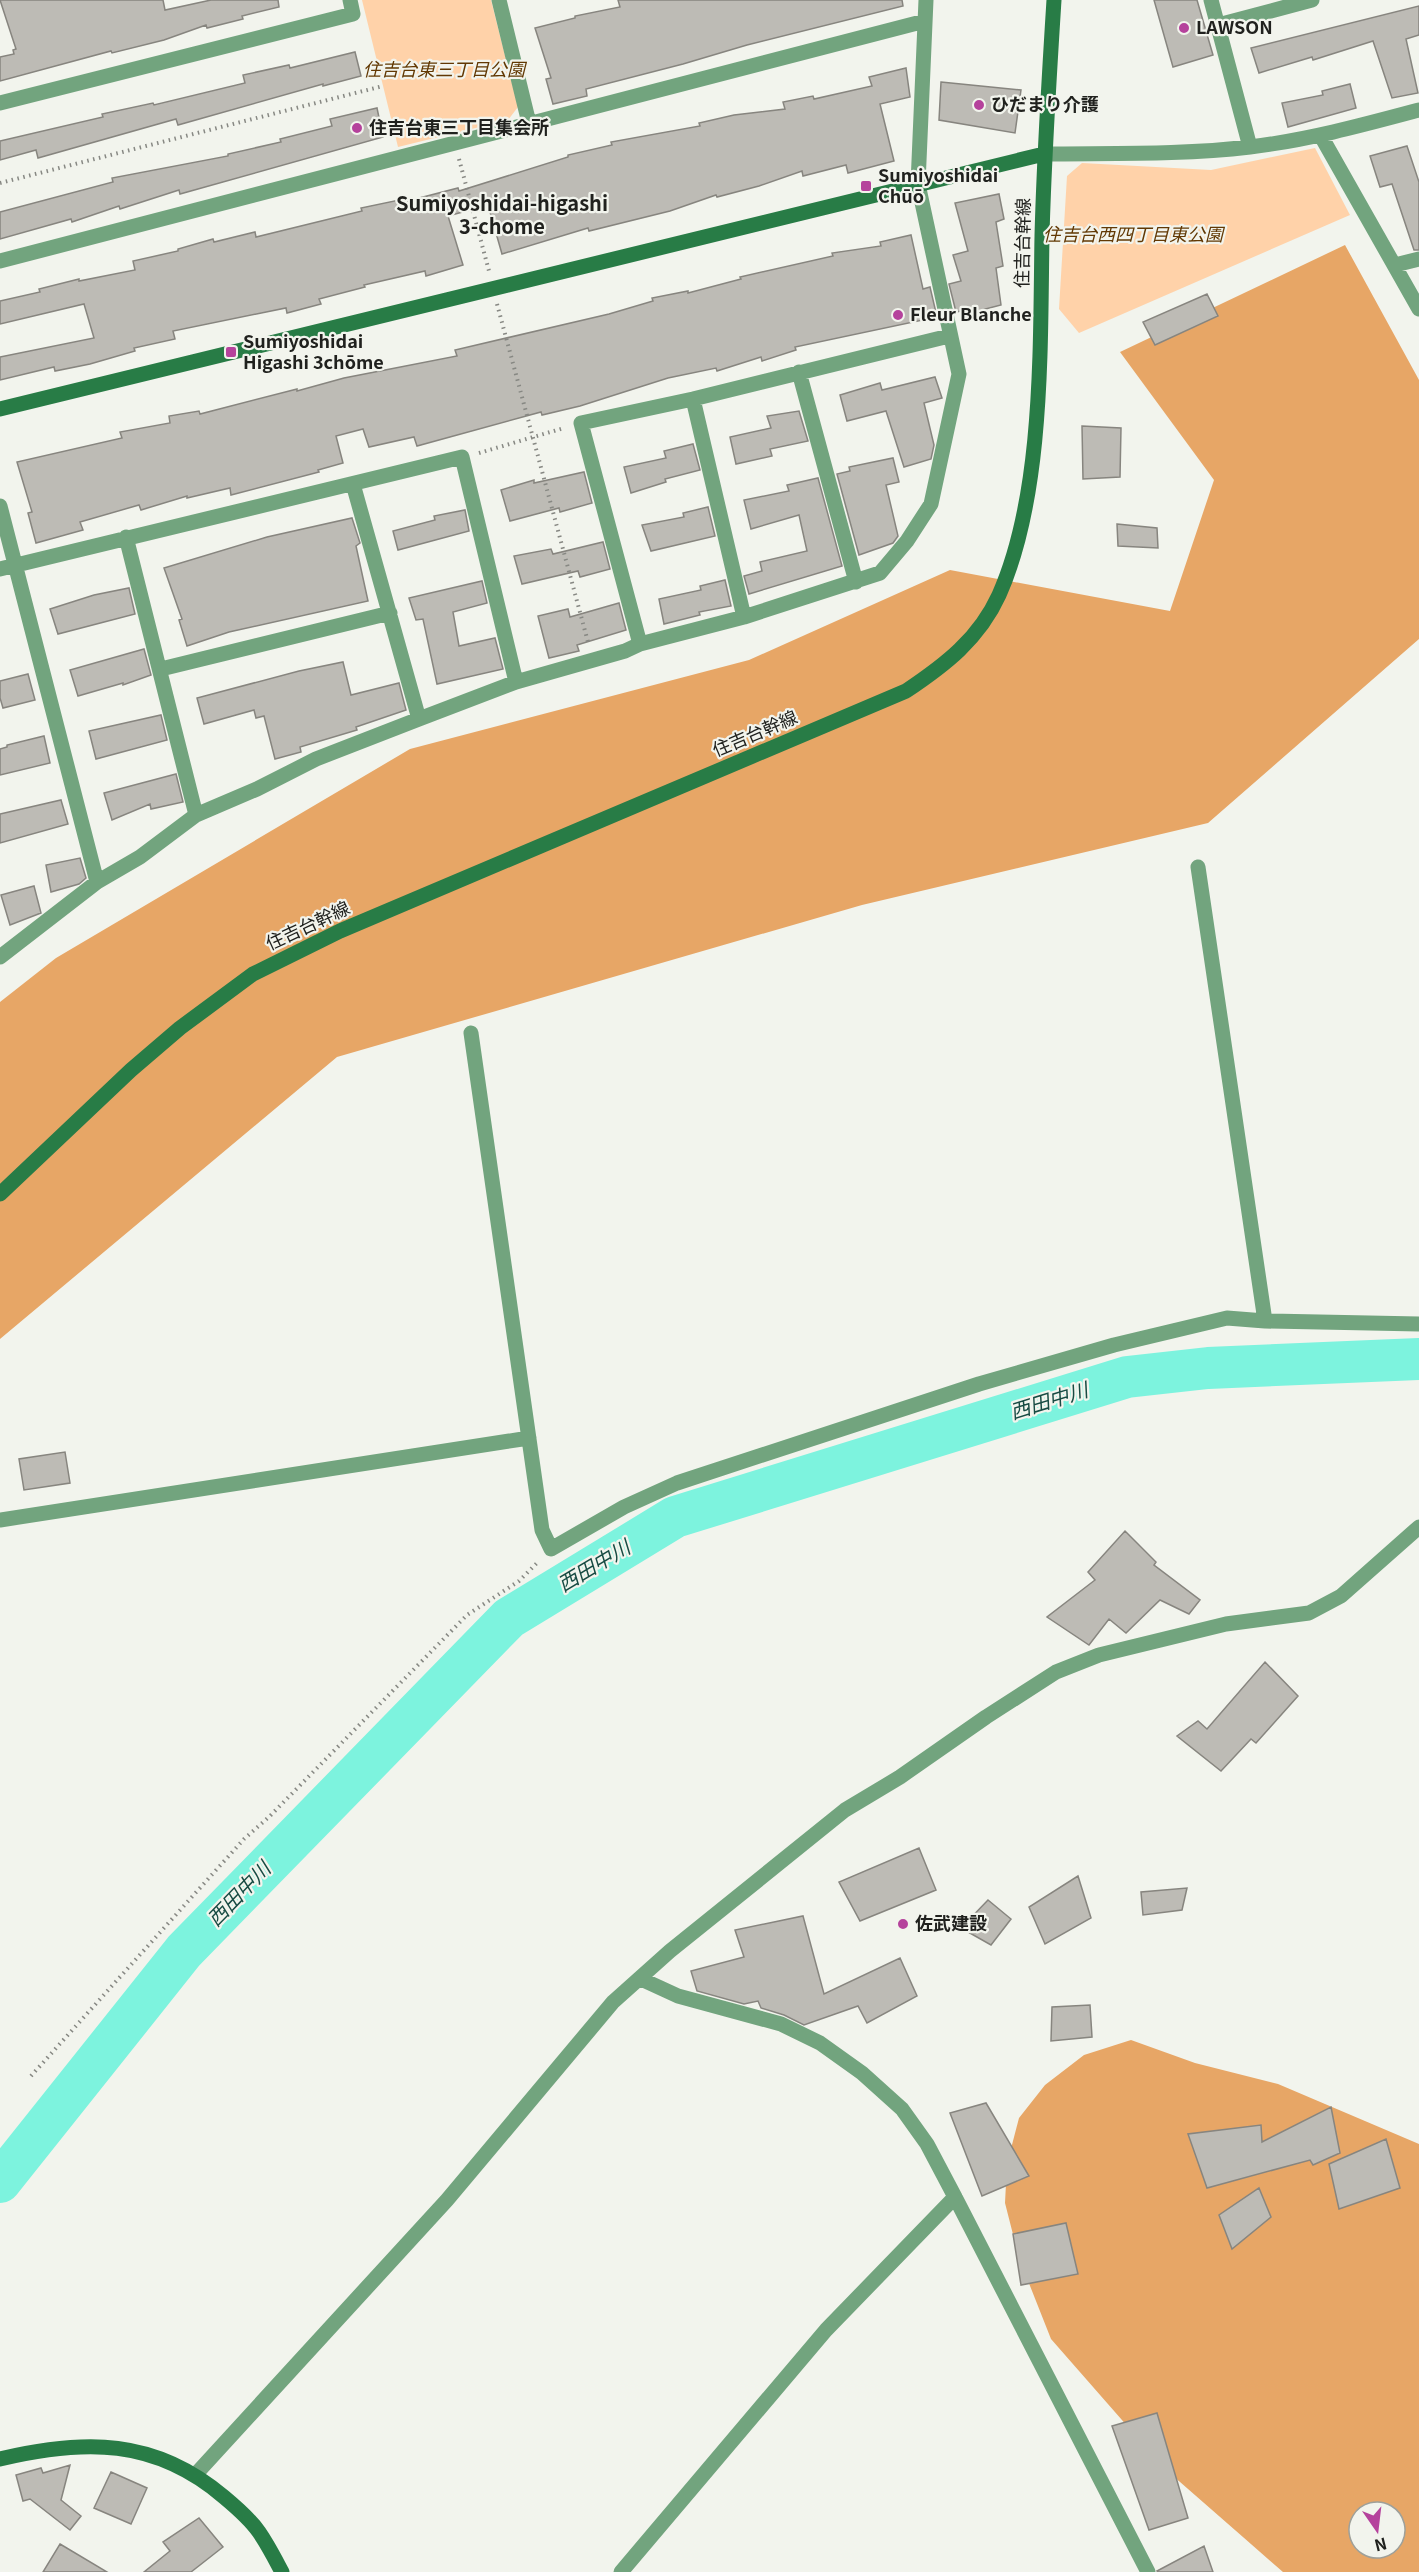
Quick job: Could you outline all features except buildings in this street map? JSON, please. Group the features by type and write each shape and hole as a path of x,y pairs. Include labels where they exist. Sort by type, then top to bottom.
{"street":[{"path":"0,103 353,14 350,0"},
{"path":"499,0 529,123"},
{"path":"1,953 97,882 140,857 196,815 257,789 316,759 516,682 639,644 744,617 856,582 880,573 891,562 931,504 959,374 918,184 926,0"},
{"name":"住吉台幹線","path":"0,1194 131,1070 180,1028 253,974 340,931 906,691 942,668 975,636 999,596 1014,555 1032,457 1040,352 1044,154 1054,0"},
{"path":"1211,0 1250,147"},
{"path":"1218,25 1312,0"},
{"path":"0,261 925,21"},
{"path":"0,409 1044,154 1198,152 1250,147 1320,136 1419,110"},
{"path":"1320,136 1419,309"},
{"path":"1395,265 1419,259"},
{"path":"639,644 582,423 693,399 949,336"},
{"path":"799,372 856,582"},
{"path":"693,399 744,617"},
{"path":"7,567 462,457 516,682"},
{"path":"353,484 419,719"},
{"path":"0,506 7,567 97,882"},
{"path":"126,537 196,815"},
{"path":"161,669 390,613"},
{"path":"1198,867 1265,1321"},
{"path":"471,1033 542,1530 551,1549 624,1507 677,1483 894,1411 1113,1345 1227,1318 1265,1321 1419,1324"},
{"path":"0,1520 529,1437"},
{"path":"196,2474 447,2200 613,2002 670,1952 845,1810 900,1777 1056,1672 1099,1655 1226,1624 1309,1613 1341,1596 1419,1527"},
{"path":"641,1979 678,1996 781,2024 819,2043 862,2073 902,2109 927,2144 956,2197 1148,2572"},
{"path":"621,2572 826,2330 956,2197"},
{"path":"0,2459 57,2447 107,2447 147,2453 196,2474 234,2505 258,2531 282,2572"}],"path":[{"path":"0,183 383,86"},
{"path":"455,142 592,660"},
{"path":"462,457 582,423"},
{"path":"31,2076 244,1839 269,1817 467,1615 519,1581 551,1549"}],"green space":[{"name":"住吉台東三丁目公園","path":"362,0 491,0 518,107 508,120 398,147"},
{"name":"住吉台西四丁目東公園","path":"1315,148 1350,215 1079,333 1059,309 1067,176 1082,163 1211,170"}],"shaded area":[{"path":"1345,245 1419,380 1419,639 1208,823 862,905 337,1057 0,1339 0,1002 56,958 410,749 749,660 950,570 1170,611 1214,480 1120,352"},
{"path":"1131,2040 1195,2063 1278,2084 1419,2144 1419,2572 1283,2572 1164,2468 1051,2339 1019,2258 1005,2203 1007,2164 1019,2118 1045,2085 1084,2055"}],"waterway":[{"name":"西田中川","path":"0,2182 184,1951 509,1618 675,1517 1127,1377 1208,1368 1419,1359"}],"place":[{"name":"LAWSON","path":"1184,28"},
{"name":"ひだまり介護","path":"979,105"},
{"name":"住吉台東三丁目集会所","path":"357,128"},
{"name":"Sumiyoshidai Chūō","path":"866,186"},
{"name":"Fleur Blanche","path":"898,315"},
{"name":"Sumiyoshidai Higashi 3chōme","path":"231,352"},
{"name":"佐武建設","path":"903,1924"}],"district":[{"name":"Sumiyoshidai-higashi 3-chome","path":"502,216"}]}
